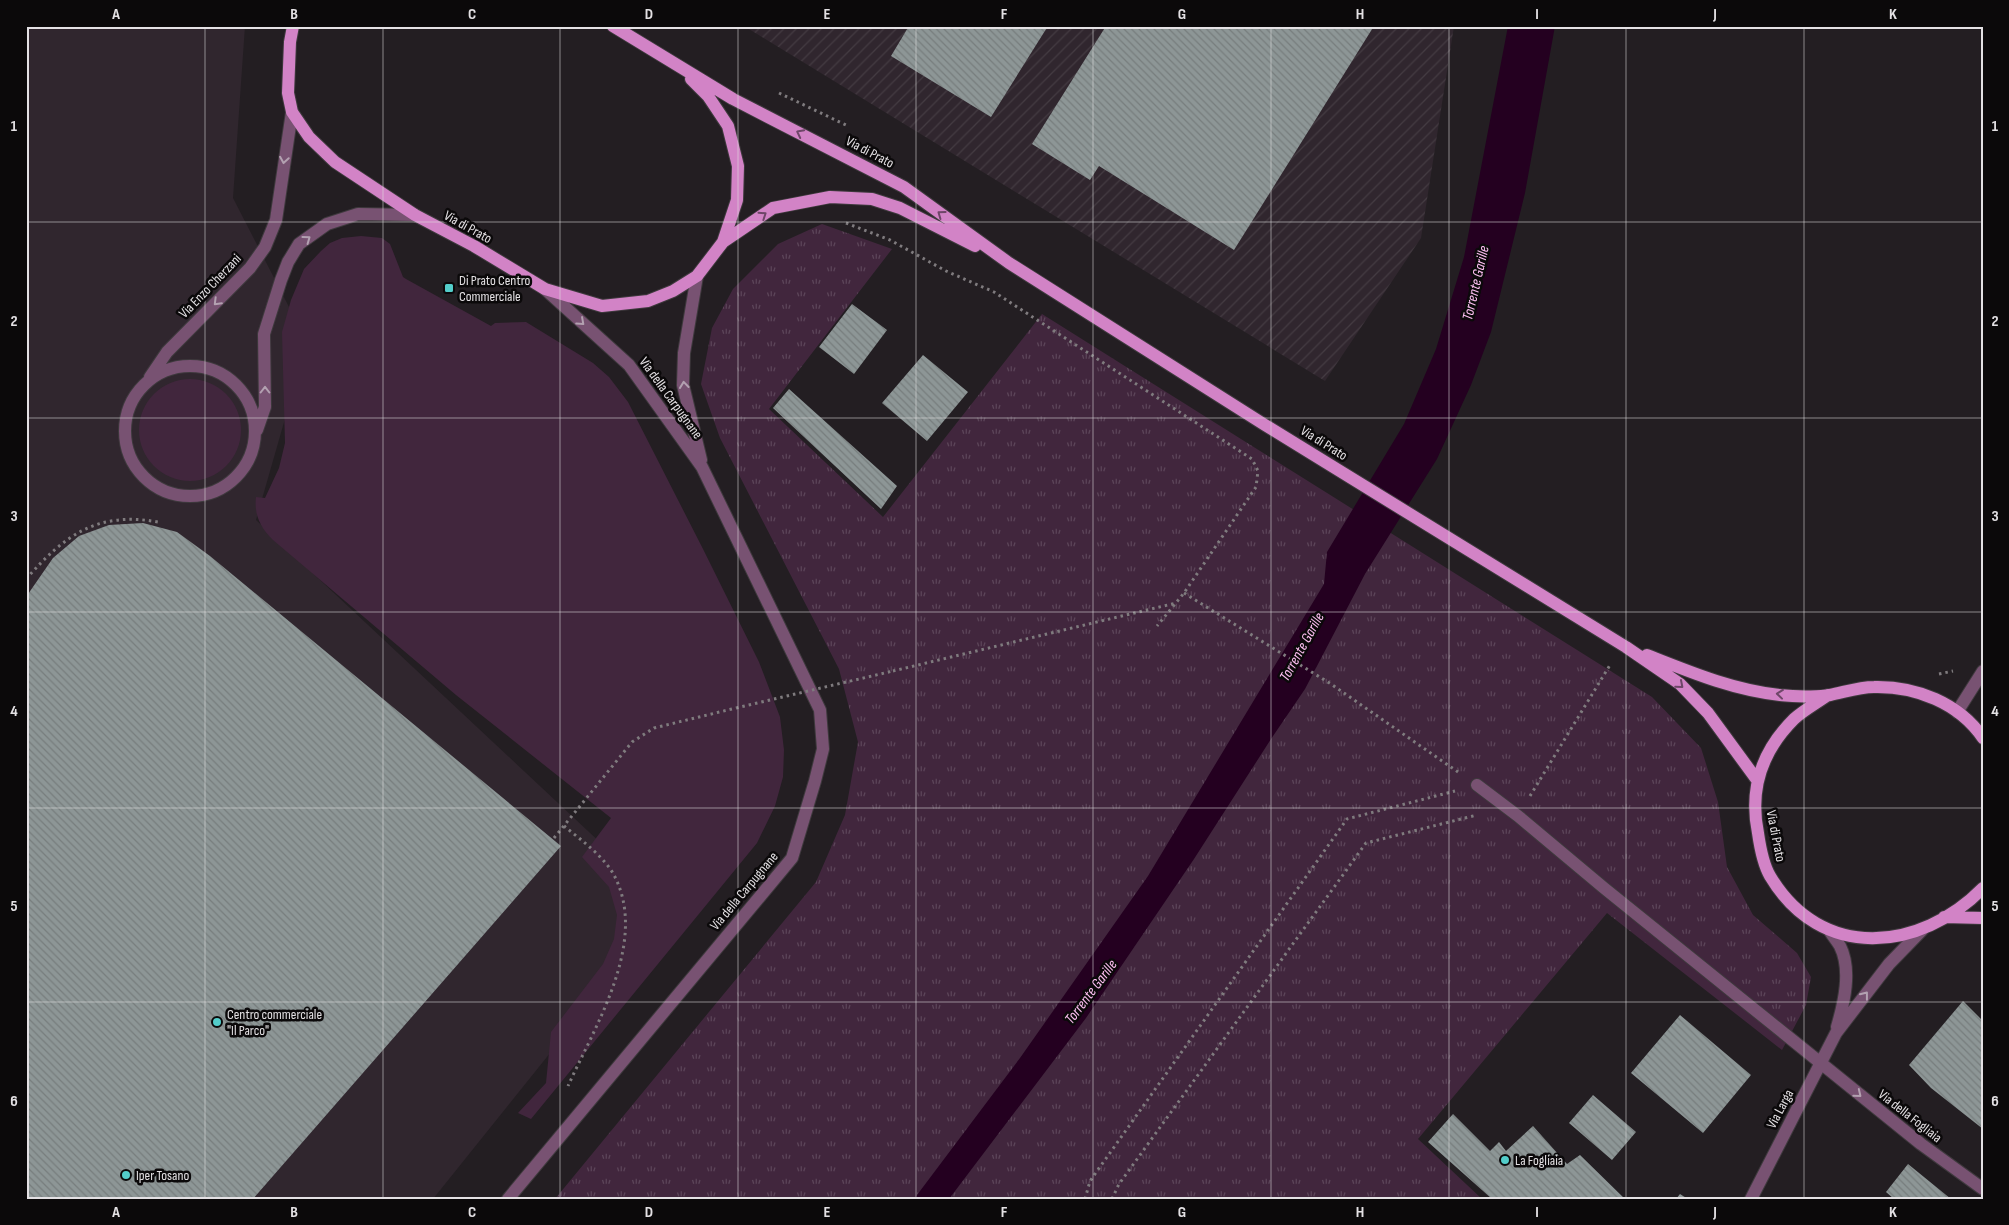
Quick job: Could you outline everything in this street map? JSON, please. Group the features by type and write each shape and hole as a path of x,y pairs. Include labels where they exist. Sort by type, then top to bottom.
{"main road":[{"name":"Via di Prato","path":"293,26 288,73 288,93 292,112 309,138 335,162 416,215 474,246 545,289 602,306 648,301 673,291 698,276 723,242 737,200 738,166 728,126 708,96 682,69"},
{"name":"Via di Prato","path":"613,26 733,98 904,187 1009,263 1626,647 1680,684 1708,713 1757,780"},
{"name":"Via di Prato","path":"723,242 773,208 830,197 872,199 900,208 1009,263"},
{"name":"Via di Prato","path":"1626,647 1716,681 1749,690 1781,695 1828,695 1850,689 1873,687 1898,688 1918,692 1941,702 1957,712 1983,738"},
{"name":"Via di Prato","path":"1828,695 1795,718 1782,733 1769,752 1757,780 1754,816 1761,850 1770,876 1791,902 1808,918 1829,930 1847,936 1869,938 1898,936 1924,929 1966,904 1983,888"},
{"path":"1944,917 1983,918"}],"street":[{"name":"Via Enzo Cherzani","path":"292,112 276,220 265,247 250,268 167,352 133,398 126,416 124,435 128,454 138,470 151,484 168,493 187,496 208,494 226,485 240,473 250,456 265,407 264,334 288,262 299,244 328,224 358,214 416,215"},
{"name":"Via della Carpugnane","path":"698,276 684,352 683,385 702,467"},
{"name":"Via della Carpugnane","path":"508,1199 792,858 823,749 820,710 702,467 629,365 545,289"},
{"name":"Via Enzo Cherzani","path":"146,382 159,373 181,367 205,368 220,373 232,382 247,400 255,422 255,438"},
{"path":"1957,712 1983,671"},
{"name":"Via della Fogliaia","path":"1477,785 1518,816 1604,888 1797,1042 1820,1064 1921,1144 1983,1189"},
{"name":"Via Larga","path":"1751,1199 1836,1033 1890,964 1924,929"},
{"name":"Via Larga","path":"1829,930 1840,947 1845,965 1844,1003 1836,1033"}],"path":[{"path":"838,220 890,240 946,271 994,292 1252,460 1258,471 1256,487 1184,593 1157,626"},
{"path":"26,579 66,539 93,525 136,518 158,522"},
{"path":"1184,593 1332,684 1477,785"},
{"path":"554,838 632,742 654,728 1176,603"},
{"path":"1518,816 1614,660"},
{"path":"1931,676 1958,670"},
{"path":"1085,1199 1090,1181 1347,819 1477,785"},
{"path":"1112,1199 1119,1184 1366,843 1507,808"},
{"path":"564,826 594,850 615,876 626,912 624,951 615,982 568,1086"}],"shaded area":[{"path":"26,26 245,26 233,198 307,342 256,520 668,906 433,1199 26,1199"},
{"path":"744,26 1454,26 1421,238 1325,381"}],"green space":[{"path":"822,224 892,249 769,409 883,517 1042,314 1652,697 1701,748 1718,802 1727,867 1753,915 1797,953 1811,977 1806,1005 1782,1050 1607,913 1418,1139 1482,1199 555,1199 816,882 845,815 858,742 839,669 720,438 701,384 712,328 733,289 778,244"},
{"path":"361,236 382,238 390,244 403,277 406,279 491,326 495,323 526,322 593,363 609,377 628,402 703,549 759,662 780,717 784,750 783,777 775,806 757,843 531,1119 518,1113 546,1083 551,1032 603,964 614,939 617,915 609,887 582,857 611,818 456,695 273,540 261,525 257,515 256,497 265,498 279,468 285,443 282,332 291,300 304,269 321,251 330,243 342,238"},
{"path":"190,379 210,383 226,394 237,410 241,430 237,450 226,466 210,477 190,481 170,477 154,466 143,450 139,430 143,410 154,394 170,383"}],"water":[{"name":"Torrente Garille","path":"1508,26 1555,26 1525,193 1491,332 1471,385 1437,459 1365,574 1305,689 1194,859 1086,1018 949,1199 914,1199 1020,1058 1148,876 1324,584 1327,552 1404,424 1436,349 1464,257"}],"building":[{"path":"909,26 1048,26 991,117 891,56"},
{"path":"1106,26 1374,26 1234,250 1099,166 1090,180 1032,144"},
{"path":"852,304 887,330 854,374 819,347"},
{"path":"923,355 968,392 927,441 882,403"},
{"path":"789,389 897,486 881,509 773,408"},
{"name":"Centro commerciale \"Il Parco\"","path":"143,523 177,532 210,556 561,846 253,1199 26,1199 26,597 53,558 79,536 109,525"},
{"path":"1963,1001 1983,1021 1983,1129 1931,1088 1909,1065"},
{"path":"1680,1015 1751,1075 1703,1133 1631,1073"},
{"path":"1593,1095 1636,1132 1612,1160 1569,1123"},
{"name":"La Fogliaia","path":"1453,1114 1490,1151 1499,1142 1506,1151 1533,1126 1567,1164 1580,1155 1625,1199 1492,1199 1428,1142"},
{"path":"1908,1164 1951,1199 1894,1199 1886,1192"},
{"path":"1680,1194 1688,1199 1676,1199"}],"place":[{"name":"Di Prato Centro Commerciale","path":"449,288"},
{"name":"Centro commerciale \"Il Parco\"","path":"217,1022"},
{"name":"La Fogliaia","path":"1505,1160"},
{"name":"Iper Tosano","path":"126,1175"}]}
